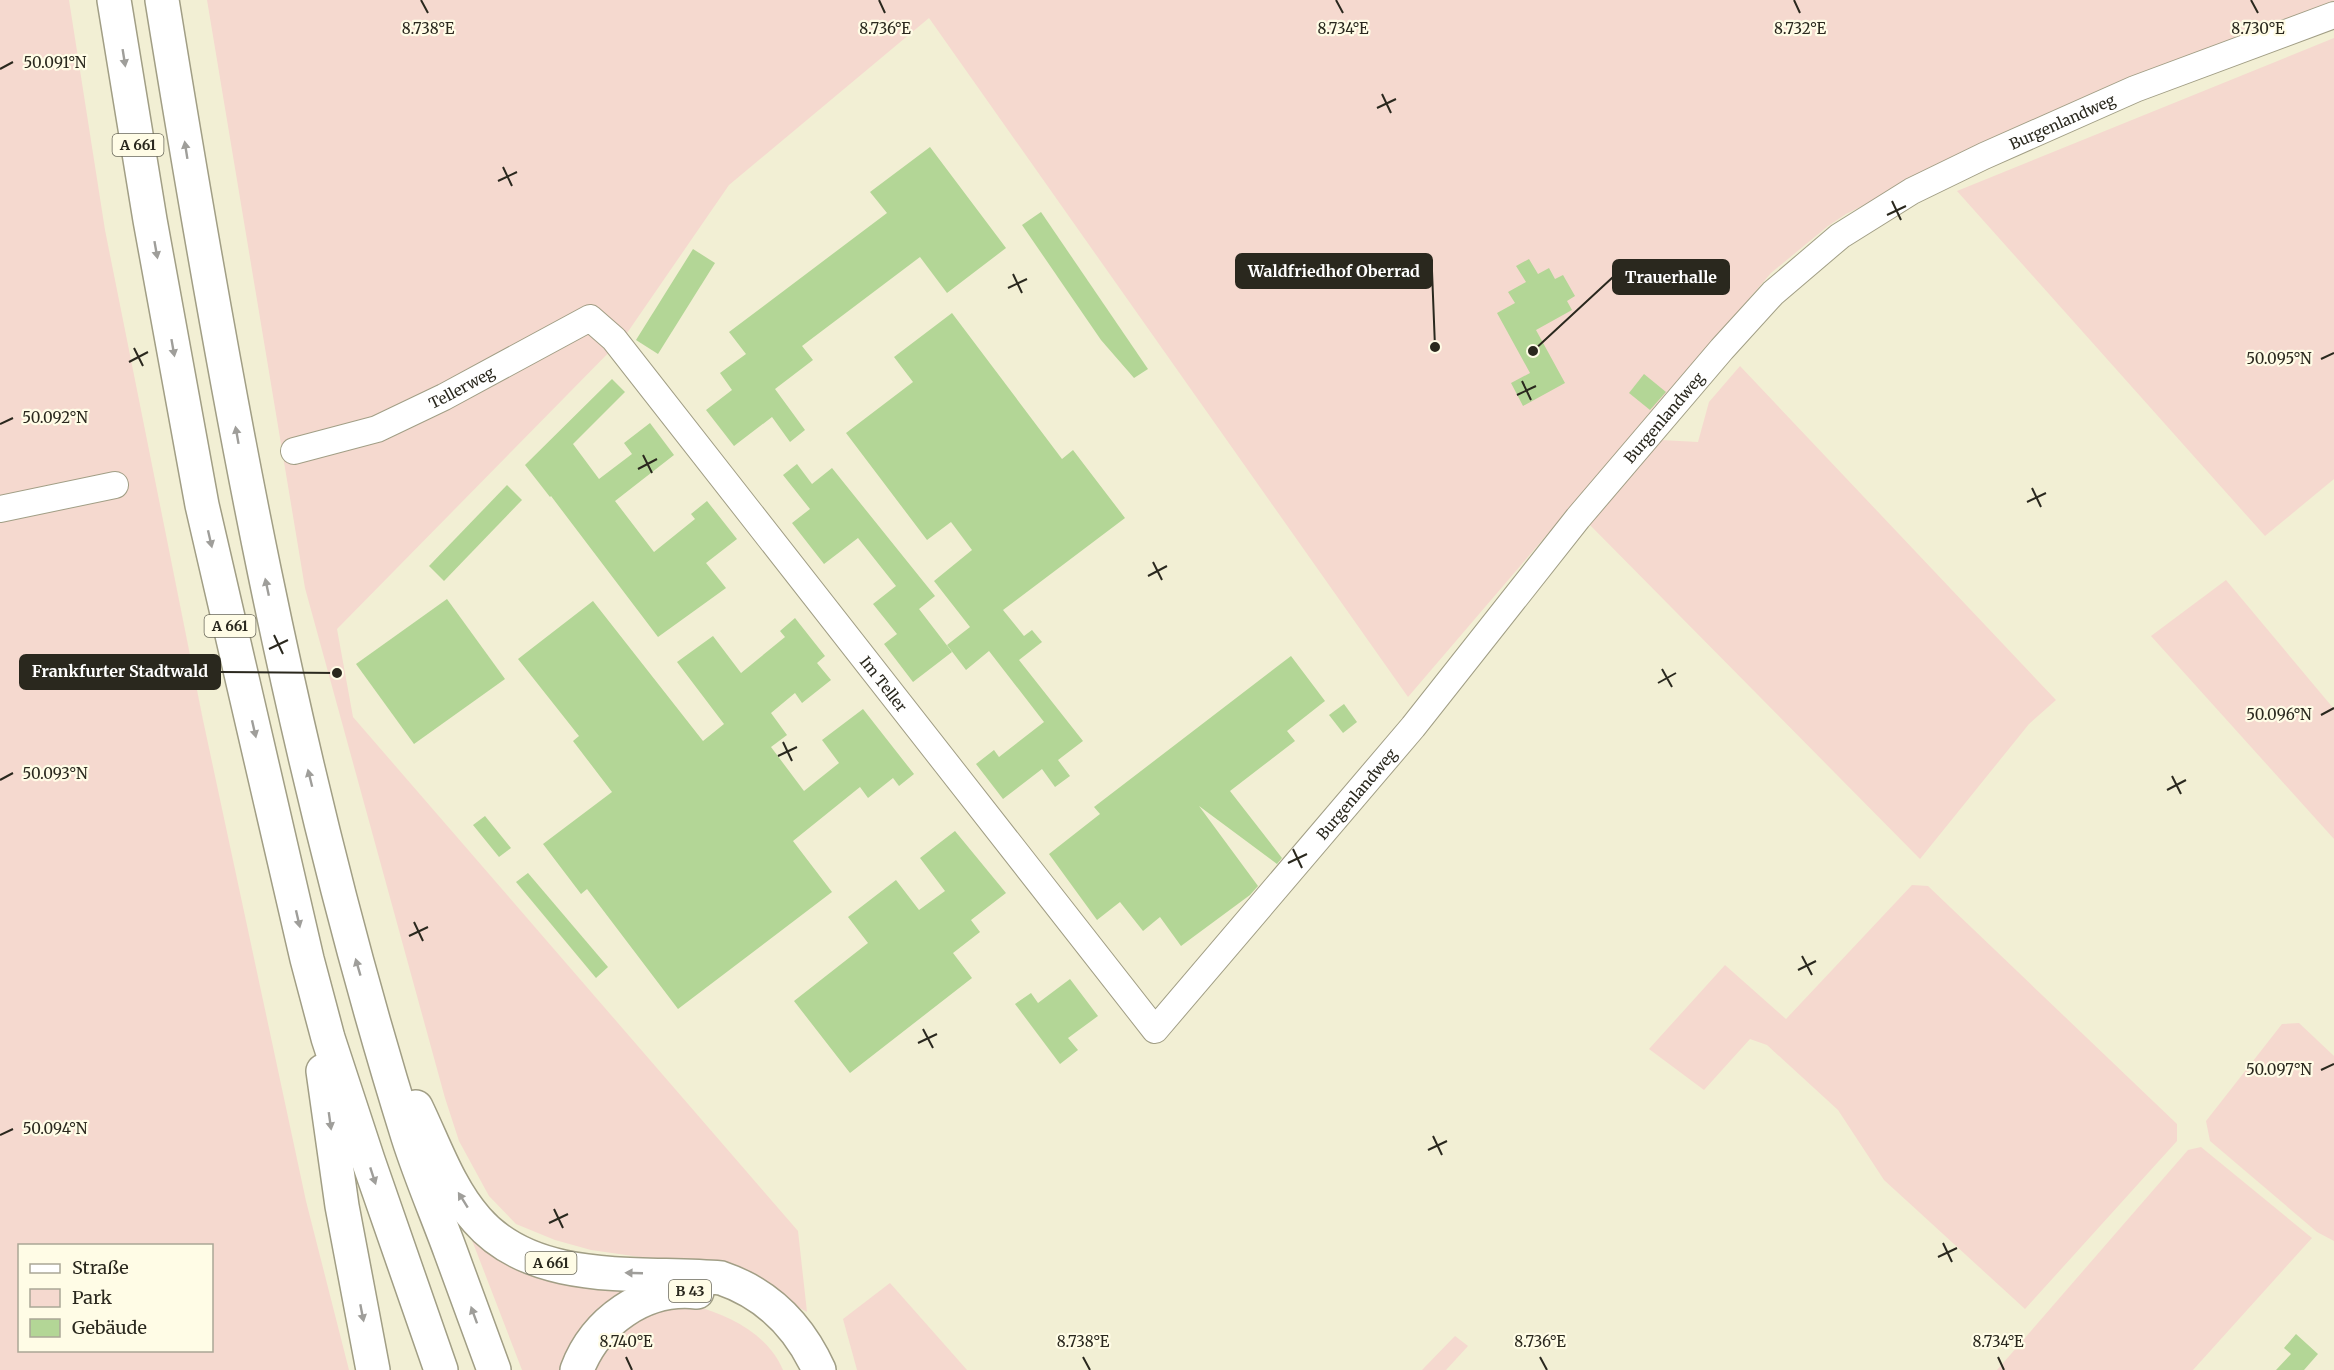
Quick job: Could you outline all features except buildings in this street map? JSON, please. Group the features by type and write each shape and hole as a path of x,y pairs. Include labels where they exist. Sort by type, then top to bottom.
{"highway":[{"name":"A 661","path":"114,0 150,220 202,505 307,959 328,1038 441,1370"},
{"name":"A 661","path":"162,0 196,208 247,492 287,687 350,938 409,1141 494,1370"},
{"name":"A 661","path":"307,959 342,1206 373,1370"},
{"name":"A 661","path":"374,1023 450,1176 476,1219 488,1232 523,1253 570,1268 721,1278 742,1285 784,1316 802,1338 819,1370"},
{"name":"B 43","path":"577,1370 591,1341 614,1317 652,1297 690,1291 724,1297 759,1313 790,1342 806,1370"}],"street":[{"name":"Burgenlandweg","path":"1155,1030 1413,727 1578,518 1722,350 1790,279 1840,236 1912,191 1984,156 2135,89 2334,15"},
{"name":"Tellerweg","path":"294,451 377,429 444,397 590,318 614,339"},
{"name":"Im Teller","path":"614,339 1155,1030"},
{"path":"0,509 115,485"}],"green space":[{"path":"0,0 69,0 105,230 203,720 306,1201 349,1370 0,1370"},
{"path":"207,0 2334,0 2334,4 1975,150 1846,214 1828,226 1771,273 1408,697 929,18 729,185 625,336 337,629 353,717 798,1231 807,1312 731,1270 591,1250 555,1240 516,1224 489,1196 459,1141 445,1098 305,588"},
{"path":"2334,38 2334,479 2265,536 1957,191"},
{"path":"1740,366 2056,700 2029,724 1920,859 1587,522 1661,440 1698,442 1709,402"},
{"path":"2226,580 2334,709 2334,839 2151,636"},
{"path":"1912,885 1928,886 2177,1124 2177,1141 2025,1309 1884,1180 1838,1110 1767,1045 1750,1039 1704,1090 1649,1049 1725,965 1786,1019"},
{"path":"2299,1023 2334,1056 2334,1241 2317,1232 2210,1141 2206,1121 2282,1024"},
{"path":"2201,1147 2312,1238 2193,1370 1997,1370 2188,1150"},
{"path":"465,1222 637,1285 612,1301 590,1320 572,1343 560,1370 522,1370"},
{"path":"890,1283 967,1370 857,1370 843,1319"},
{"path":"692,1305 720,1314 745,1327 767,1346 783,1370 586,1370 595,1350 652,1309"},
{"path":"1455,1336 1468,1346 1446,1370 1422,1370"}],"place":[{"name":"Waldfriedhof Oberrad","path":"1435,347"},
{"name":"Trauerhalle","path":"1533,351"},
{"name":"Frankfurter Stadtwald","path":"337,673"}]}
